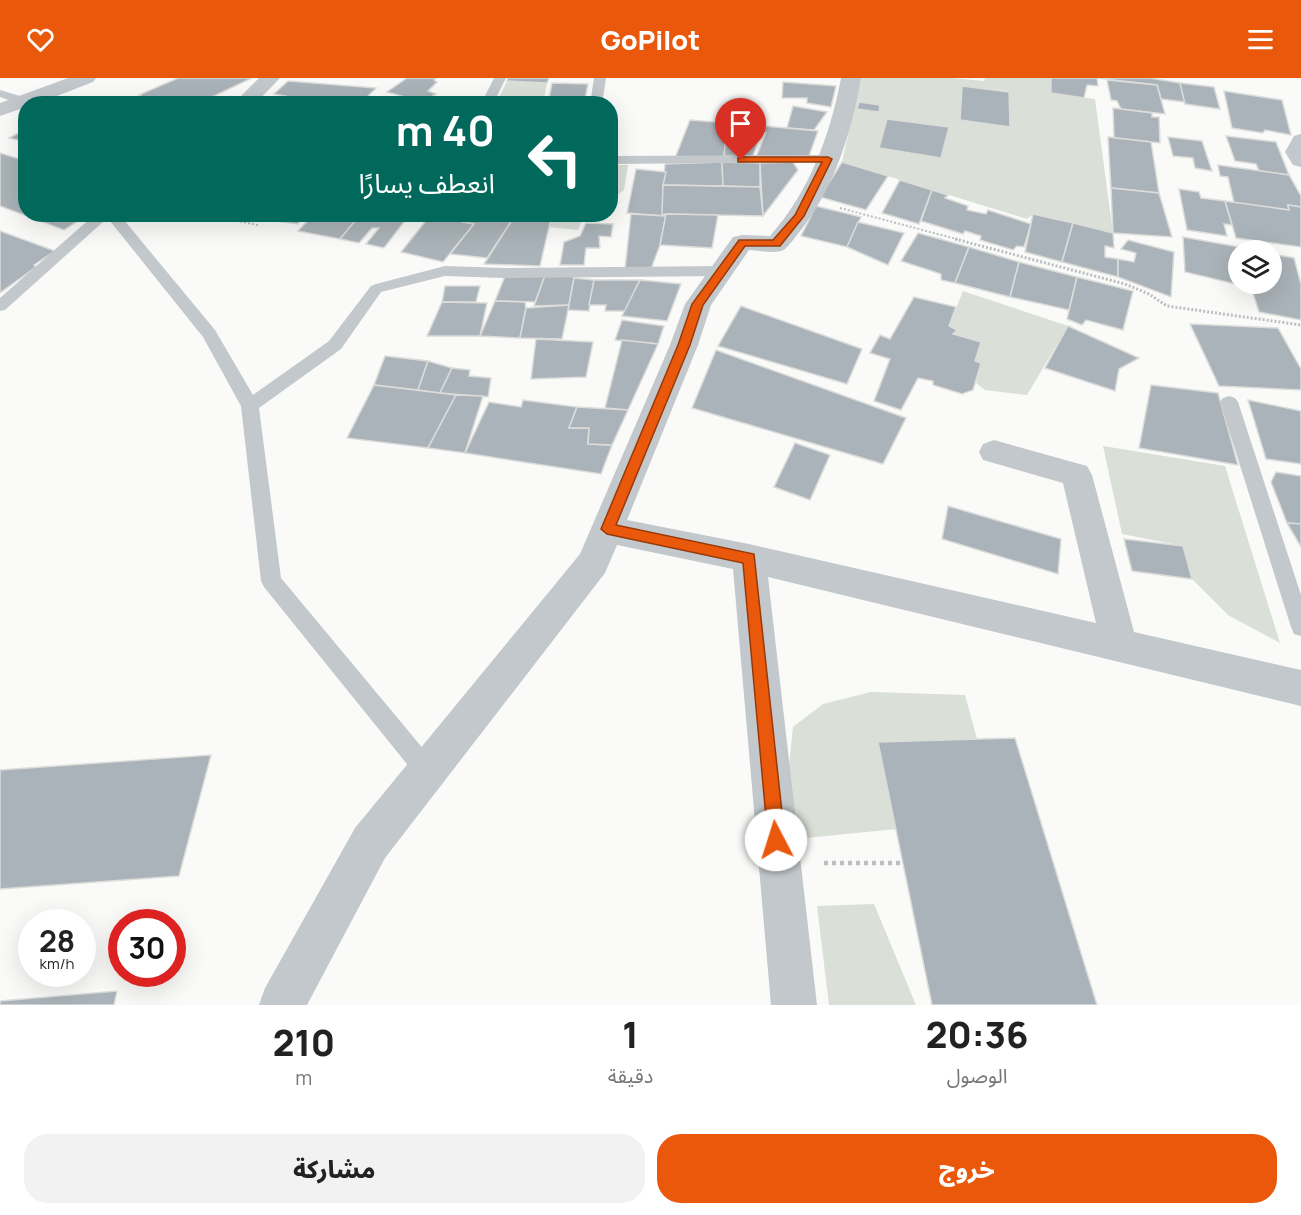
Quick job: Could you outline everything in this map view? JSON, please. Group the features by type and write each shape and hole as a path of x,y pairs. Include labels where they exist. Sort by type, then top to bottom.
{"street":[{"path":"36,96 86,78"},
{"path":"251,96 270,78"},
{"path":"282,1005 370,843 593,563 684,345 698,304 742,242 776,243 800,216 828,159 849,92 851,78"},
{"path":"0,110 18,103"},
{"path":"1301,140 1296,152 1301,160"},
{"path":"994,452 1076,475 1120,646"},
{"path":"607,529 749,558 1301,688"},
{"path":"749,558 794,1005"}],"lane":[{"path":"491,96 500,78"},
{"path":"597,96 600,78"},
{"path":"0,93 18,100"},
{"path":"618,160 828,159"},
{"path":"0,306 95,222"},
{"path":"120,222 209,334 250,406 271,581 427,771"},
{"path":"250,406 335,345 376,289 445,272 722,271"},
{"path":"1229,402 1301,627"}],"path":[{"path":"808,200 1125,284 1149,294 1167,306 1301,325"},
{"path":"242,222 258,225"},
{"path":"778,863 903,863"}],"shaded area":[{"path":"861,78 952,78 984,81 985,78 1051,78 1051,93 1095,99 1113,233 1033,214 1027,219 842,162","holes":["962,86 1009,91 1010,127 960,120"]},
{"path":"507,81 547,83 544,96 500,96"},
{"path":"618,165 628,165 624,190 618,194"},
{"path":"550,222 581,222 578,230 549,227"},
{"path":"963,291 1068,326 1027,395 985,390 976,383 981,363 975,361 981,343 953,334 957,330 949,326"},
{"path":"1103,446 1225,466 1280,643 1228,615 1192,579 1183,546 1122,534"},
{"path":"871,692 965,695 977,739 879,742 896,829 796,839 789,766 793,727 823,704"},
{"path":"874,904 916,1005 829,1005 817,906"}],"building":[{"path":"178,78 252,78 214,96 139,95"},
{"path":"407,78 436,78 434,80 437,82 428,91 436,94 433,96 401,96 387,92"},
{"path":"508,78 549,78 547,83 507,81"},
{"path":"1051,78 1097,78 1098,86 1087,85 1084,98 1051,93"},
{"path":"1097,78 1150,78 1180,83 1185,102 1161,99 1157,85"},
{"path":"1107,80 1157,85 1165,114 1121,109 1117,101 1111,100"},
{"path":"288,81 376,88 368,96 274,94"},
{"path":"783,82 836,86 831,107 807,103 807,98 782,98"},
{"path":"552,83 588,84 586,96 550,96"},
{"path":"1180,83 1214,87 1220,109 1185,104"},
{"path":"962,86 1009,92 1010,127 960,120"},
{"path":"1224,91 1282,100 1291,135 1265,130 1263,133 1232,128"},
{"path":"859,102 880,105 879,112 857,109"},
{"path":"793,106 827,112 814,130 787,128"},
{"path":"1113,108 1152,113 1152,117 1159,117 1160,143 1114,138"},
{"path":"887,119 949,127 941,158 879,148"},
{"path":"690,120 727,123 724,158 675,158"},
{"path":"742,124 818,131 809,156 756,157 766,133 741,130"},
{"path":"18,133 18,140 9,138"},
{"path":"726,136 758,141 753,156 724,156"},
{"path":"1226,136 1276,142 1289,175 1259,171 1256,164 1235,161"},
{"path":"1108,137 1151,142 1159,193 1111,188"},
{"path":"1168,137 1202,141 1212,171 1195,168 1193,158 1173,156"},
{"path":"0,153 18,159 18,213 0,206"},
{"path":"722,162 723,186 663,185 665,164"},
{"path":"722,162 760,163 760,187 723,186"},
{"path":"793,162 798,170 763,216 760,163"},
{"path":"842,162 888,176 866,210 820,197"},
{"path":"1218,165 1289,175 1301,196 1301,207 1288,205 1289,210 1234,203 1228,177 1220,176"},
{"path":"636,169 666,172 663,185 664,216 627,213"},
{"path":"900,180 932,190 919,224 882,213"},
{"path":"663,185 760,187 763,216 662,214"},
{"path":"1111,188 1159,193 1172,237 1113,233"},
{"path":"1179,189 1199,192 1201,198 1225,201 1232,225 1224,224 1227,236 1187,230"},
{"path":"932,190 948,195 945,198 968,206 967,210 986,214 988,210 1031,224 1024,247 1017,246 1013,250 980,240 981,236 965,231 963,234 921,221"},
{"path":"1225,201 1289,210 1288,205 1301,207 1301,247 1282,244 1282,240 1236,238"},
{"path":"816,206 861,217 847,247 801,236"},
{"path":"631,214 666,216 660,245 651,269 625,269"},
{"path":"666,214 718,215 712,248 660,245"},
{"path":"1033,214 1073,223 1062,262 1025,252"},
{"path":"43,222 76,222 64,230"},
{"path":"306,222 354,222 340,239 298,231"},
{"path":"354,222 404,222 384,248 366,244 379,228 372,228 359,243 340,239"},
{"path":"425,222 474,224 443,262 401,252"},
{"path":"464,222 511,222 487,258 450,254 474,224"},
{"path":"511,222 550,222 540,266 484,264"},
{"path":"858,222 904,233 888,265 847,247"},
{"path":"586,223 613,224 611,237 599,236 600,248 586,248 584,265 560,265 564,242 580,236"},
{"path":"1073,223 1113,233 1114,248 1105,246 1105,257 1118,259 1118,277 1062,262"},
{"path":"0,231 55,251 0,293"},
{"path":"918,233 969,247 955,283 941,280 941,274 901,261"},
{"path":"1183,237 1228,245 1228,282 1185,272"},
{"path":"1128,240 1174,252 1171,297 1118,277 1118,259 1134,262 1136,253 1121,249"},
{"path":"969,247 1019,262 1010,297 955,283"},
{"path":"1282,256 1294,258 1301,284 1301,320 1259,312 1253,294 1282,294"},
{"path":"1019,262 1077,277 1069,310 1010,297"},
{"path":"545,275 570,275 574,278 569,305 534,306"},
{"path":"545,275 535,302 495,301 505,276"},
{"path":"1077,277 1133,291 1123,330 1086,320 1082,325 1067,319"},
{"path":"574,278 594,280 589,311 568,310"},
{"path":"594,280 640,280 625,311 605,311 606,305 589,305"},
{"path":"640,280 681,284 667,321 622,316"},
{"path":"445,286 480,286 476,302 442,302"},
{"path":"914,297 956,307 949,326 957,330 953,334 981,342 975,361 981,363 973,390 962,394 933,385 933,381 918,378 901,410 874,401 890,359 870,353 880,335 890,339"},
{"path":"495,301 525,302 526,308 520,338 480,336"},
{"path":"442,302 487,303 480,336 427,336"},
{"path":"569,305 562,339 520,338 526,308"},
{"path":"741,306 862,349 847,384 718,346"},
{"path":"622,320 664,326 658,344 615,340"},
{"path":"1190,324 1278,328 1301,369 1301,390 1219,386"},
{"path":"1068,326 1139,358 1119,369 1115,391 1045,368"},
{"path":"536,339 593,342 586,377 531,379"},
{"path":"622,340 658,344 628,410 605,408"},
{"path":"716,350 906,418 883,464 692,408"},
{"path":"385,356 428,361 418,390 374,385"},
{"path":"428,361 452,368 440,393 418,390"},
{"path":"452,368 470,370 469,376 491,378 488,397 440,393"},
{"path":"374,385 456,395 428,448 347,438"},
{"path":"1151,385 1218,393 1238,465 1139,448"},
{"path":"456,395 483,396 465,453 428,448"},
{"path":"523,400 577,407 569,428 589,428 588,444 612,445 601,474 465,453 489,402 521,407"},
{"path":"1248,400 1301,411 1301,464 1266,459"},
{"path":"577,407 628,410 612,445 588,444 589,428 569,428"},
{"path":"795,443 830,455 810,500 774,487"},
{"path":"1276,472 1301,476 1301,524 1287,523 1271,482"},
{"path":"948,506 1061,539 1058,574 942,539"},
{"path":"1287,523 1301,524 1301,547"},
{"path":"1124,539 1183,546 1192,579 1132,571"},
{"path":"1015,738 1097,1005 932,1005 878,742"},
{"path":"211,755 179,876 0,889 0,770"},
{"path":"117,991 114,1005 0,1005 0,1001"}],"route":[{"path":"741,160 828,159 800,216 776,243 742,242 698,304 684,345 607,529 749,558 776,840"}]}
